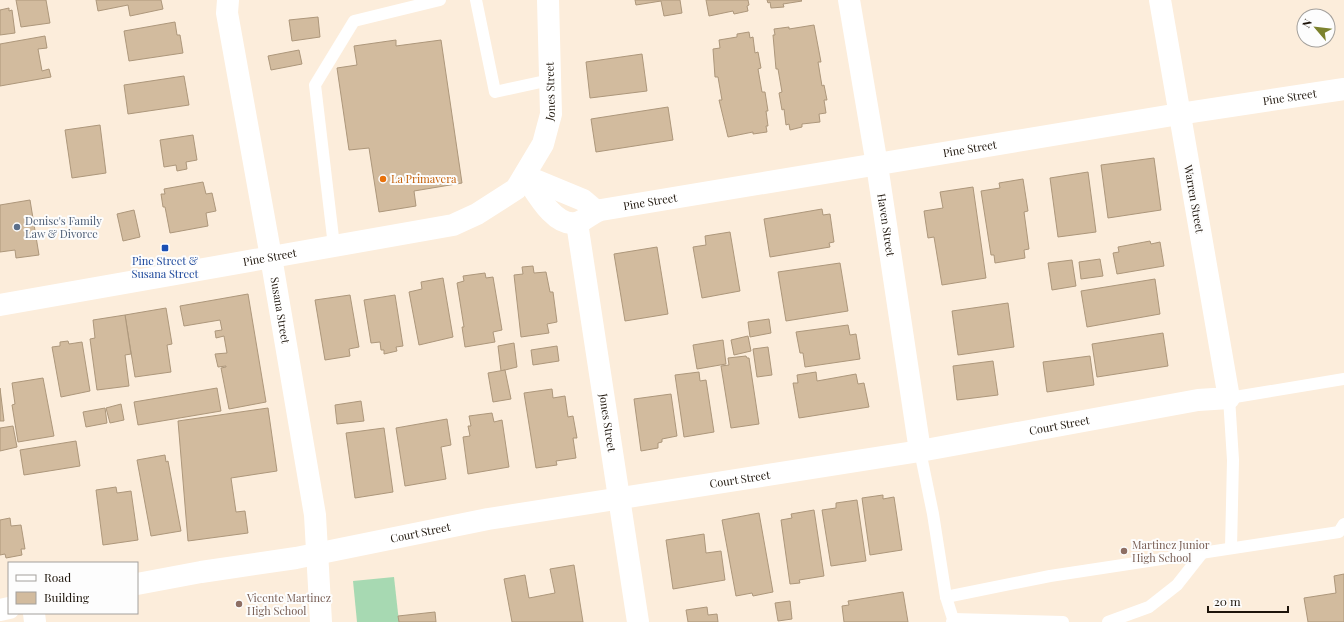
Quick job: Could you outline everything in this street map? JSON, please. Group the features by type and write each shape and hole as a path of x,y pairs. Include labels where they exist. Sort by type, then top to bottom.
{"street":[{"name":"Susana Street","path":"228,0 229,20 315,515 321,622"},
{"name":"Jones Street","path":"525,176 543,144 551,114 548,0"},
{"name":"Haven Street","path":"850,0 877,165 920,451"},
{"name":"Warren Street","path":"1160,0 1229,398"},
{"name":"Pine Street","path":"577,223 596,211 1179,114 1344,89"},
{"name":"Pine Street","path":"0,305 453,225 477,214 516,189 525,176"},
{"path":"525,176 584,200 596,211"},
{"path":"525,176 551,213 564,221 577,223"},
{"name":"Jones Street","path":"577,223 638,622"},
{"name":"Court Street","path":"138,584 316,553 488,519 920,451 1198,400 1229,398"}],"lane":[{"path":"334,246 315,85 354,21 440,0"},
{"path":"476,0 495,92 550,80"},
{"name":"Court Street","path":"1229,398 1344,379"},
{"path":"1229,398 1233,460 1230,548"},
{"path":"920,451 933,514 946,597 953,621 1063,622"},
{"path":"946,597 1050,576 1339,532 1344,524"},
{"path":"1108,622 1149,607 1177,585 1203,552"}],"green space":[{"path":"394,577 399,622 357,622 353,581"}],"building":[{"path":"16,0 46,0 50,23 21,27"},
{"path":"96,0 161,0 163,9 130,16 128,5 98,11"},
{"path":"635,0 680,0 682,13 664,16 661,1 636,5"},
{"path":"706,0 748,0 748,11 734,14 733,11 709,16"},
{"path":"767,0 802,1 783,4 784,7 771,8 770,2 768,3"},
{"path":"9,8 9,11 12,10 15,33 0,35 0,10"},
{"path":"318,17 320,37 292,41 289,20"},
{"path":"175,22 177,35 180,35 183,53 129,61 124,31"},
{"path":"814,25 821,62 818,62 822,86 824,85 827,100 824,100 826,113 819,114 820,122 802,124 802,127 790,130 789,124 786,125 784,109 782,110 779,93 782,92 778,69 776,69 773,35 775,35 774,29 789,27 789,29"},
{"path":"749,32 750,38 753,37 755,53 758,52 761,68 758,69 762,92 765,92 768,111 766,111 768,126 766,126 767,132 753,134 753,132 728,137 719,100 722,100 718,77 715,77 713,49 720,48 719,40 737,37 737,34"},
{"path":"45,36 47,48 38,49 42,71 49,69 51,77 0,86 0,44"},
{"path":"396,40 396,46 441,40 462,183 414,191 416,206 379,212 369,148 349,150 337,68 357,65 354,46"},
{"path":"299,50 302,64 271,70 268,56"},
{"path":"642,54 647,91 590,98 586,62"},
{"path":"184,76 189,105 128,114 124,85"},
{"path":"668,107 673,140 596,152 591,119"},
{"path":"100,125 106,173 72,178 65,130"},
{"path":"193,135 197,160 186,162 187,169 177,171 176,165 164,167 160,140"},
{"path":"1154,158 1161,210 1108,218 1101,165"},
{"path":"1088,172 1096,232 1058,237 1050,178"},
{"path":"1023,179 1028,211 1024,212 1029,249 1024,250 1025,258 995,263 994,255 991,255 981,191 1000,188 999,183"},
{"path":"203,182 206,194 212,193 216,211 206,213 208,226 170,233 161,194 165,194 164,189"},
{"path":"973,187 986,278 942,285 934,237 928,238 924,211 943,208 940,192"},
{"name":"Denise's Family Law & Divorce","path":"30,200 39,255 16,258 15,250 0,252 0,205"},
{"path":"822,209 823,215 830,214 834,242 829,243 830,247 770,257 764,219"},
{"path":"134,210 140,237 123,241 117,214"},
{"path":"730,232 740,291 702,298 693,247 706,245 705,236"},
{"path":"1150,241 1151,244 1160,242 1164,266 1117,274 1113,253 1119,252 1118,247"},
{"path":"657,247 668,314 625,321 614,254"},
{"path":"1100,259 1103,276 1081,279 1079,262"},
{"path":"1072,260 1076,286 1052,290 1048,263"},
{"path":"840,263 848,311 786,321 778,272"},
{"path":"533,266 534,273 546,272 550,292 553,292 557,322 547,324 549,333 521,337 514,275 523,274 522,267"},
{"path":"485,273 486,278 493,277 502,330 493,332 495,342 465,347 462,327 464,327 457,283 464,281 463,276"},
{"path":"443,278 453,337 419,345 409,292 422,289 421,282"},
{"path":"1155,279 1160,314 1087,327 1081,291"},
{"path":"248,294 266,402 229,409 221,368 226,366 218,367 215,354 227,353 224,336 216,338 215,331 222,330 220,320 184,326 180,306"},
{"path":"350,295 359,347 349,349 350,356 325,360 315,300"},
{"path":"395,295 403,346 396,347 397,351 384,354 384,350 381,350 380,342 371,343 364,300"},
{"path":"1008,303 1014,347 958,355 952,311"},
{"path":"166,308 172,344 167,345 171,372 135,377 125,315"},
{"path":"125,315 131,354 125,355 129,386 97,390 90,339 95,338 93,320"},
{"path":"769,319 771,333 750,337 748,322"},
{"path":"848,325 850,335 856,334 860,359 805,367 803,353 800,353 796,332"},
{"path":"1163,333 1168,366 1097,377 1092,344"},
{"path":"748,336 751,351 734,355 731,340"},
{"path":"723,340 726,364 697,369 693,345"},
{"path":"68,341 69,344 82,342 90,391 61,397 52,347 60,346 60,342"},
{"path":"514,343 517,367 501,371 498,346"},
{"path":"557,346 559,361 533,365 531,350"},
{"path":"768,347 772,375 757,377 753,349"},
{"path":"746,356 749,358 759,424 731,428 721,366 729,365 728,358"},
{"path":"1090,356 1094,385 1047,392 1043,362"},
{"path":"993,361 998,395 957,400 953,366"},
{"path":"505,370 511,399 493,402 488,373"},
{"path":"699,372 700,381 706,380 714,432 684,437 675,375"},
{"path":"816,372 817,381 856,374 858,384 864,383 869,407 799,418 793,383 798,383 797,375"},
{"path":"43,378 54,436 18,442 12,405 15,404 12,383"},
{"path":"0,388 4,421 0,421"},
{"path":"217,388 221,411 138,425 134,402"},
{"path":"552,389 553,398 565,396 568,417 573,416 577,438 573,438 576,458 556,461 557,465 536,468 524,393"},
{"path":"671,394 677,436 662,439 662,442 658,443 658,448 641,451 634,399"},
{"path":"361,401 364,421 337,424 335,405"},
{"path":"121,404 124,420 110,423 106,408"},
{"path":"105,408 107,423 86,427 83,412"},
{"path":"268,408 277,471 231,478 236,512 245,511 248,533 188,541 178,421"},
{"path":"492,413 494,422 502,420 509,467 468,474 463,437 470,436 468,426 471,426 469,416"},
{"path":"447,419 451,445 441,447 446,479 405,486 396,428"},
{"path":"13,426 17,447 0,451 0,428"},
{"path":"384,428 393,492 355,498 346,433"},
{"path":"76,441 80,466 24,475 20,450"},
{"path":"165,455 166,462 168,461 181,531 151,536 137,460"},
{"path":"116,487 117,493 131,491 138,540 103,545 96,490"},
{"path":"883,495 883,499 894,497 902,550 870,555 862,498"},
{"path":"857,500 866,561 831,566 822,510 836,508 836,503"},
{"path":"814,510 824,576 799,580 800,583 790,584 781,520 792,518 791,514"},
{"path":"759,513 773,592 753,596 752,593 736,596 722,520"},
{"path":"10,518 11,526 21,525 25,549 21,549 22,555 6,558 5,554 0,555 0,520"},
{"path":"704,534 706,553 721,551 725,580 673,589 666,540"},
{"path":"574,565 583,622 512,622 504,579 525,575 529,598 555,593 550,569"},
{"path":"1344,574 1344,622 1308,622 1304,598 1336,593 1334,576"},
{"path":"903,592 908,622 844,622 842,606 849,605 848,601"},
{"path":"790,601 792,619 778,621 775,603"},
{"path":"707,607 708,615 717,614 718,622 688,622 686,610"},
{"path":"435,612 436,622 399,622 398,616"}],"place":[{"name":"La Primavera","path":"383,179"},
{"name":"Denise's Family Law & Divorce","path":"17,227"},
{"name":"Pine Street & Susana Street","path":"165,248"},
{"name":"Martinez Junior High School","path":"1124,551"},
{"name":"Vicente Martinez High School","path":"239,604"}]}
